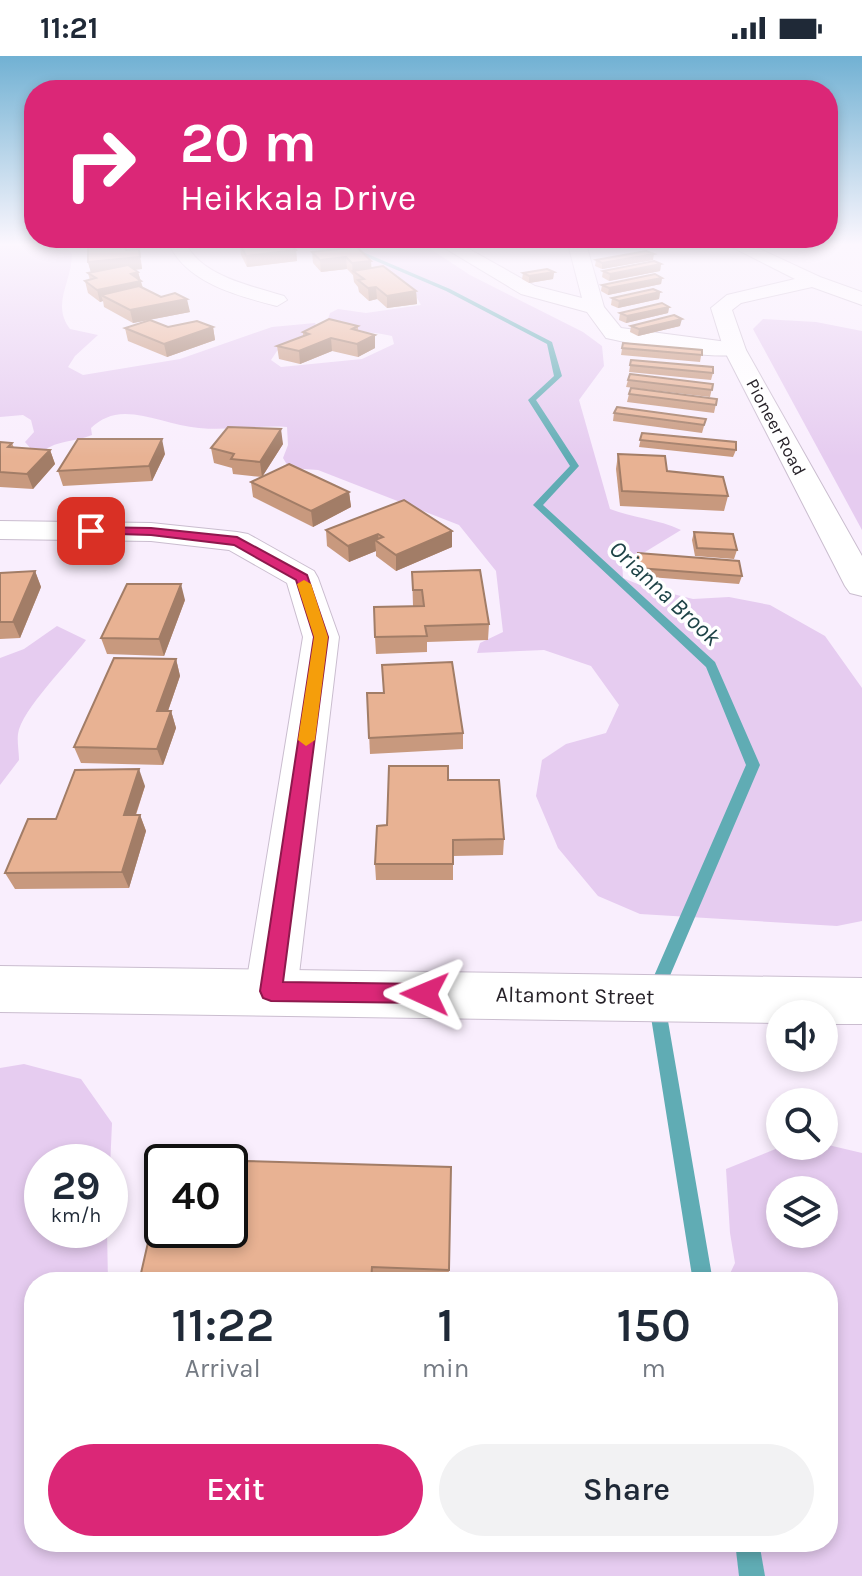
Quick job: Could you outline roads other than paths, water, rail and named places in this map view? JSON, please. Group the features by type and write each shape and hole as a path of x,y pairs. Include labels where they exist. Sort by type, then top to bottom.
{"street":[{"path":"600,315 614,333 667,343 735,350"},
{"name":"Pioneer Road","path":"723,315 735,350 862,586"},
{"path":"0,530 151,532 237,541 302,578 321,637 271,991"},
{"name":"Altamont Street","path":"0,989 862,1001"}],"waterway":[{"name":"Orianna Brook","path":"496,315 550,343 558,376 532,400 575,466 538,505 711,665 753,765 655,992 701,1272"},
{"name":"Orianna Brook","path":"748,1552 752,1576"}]}
